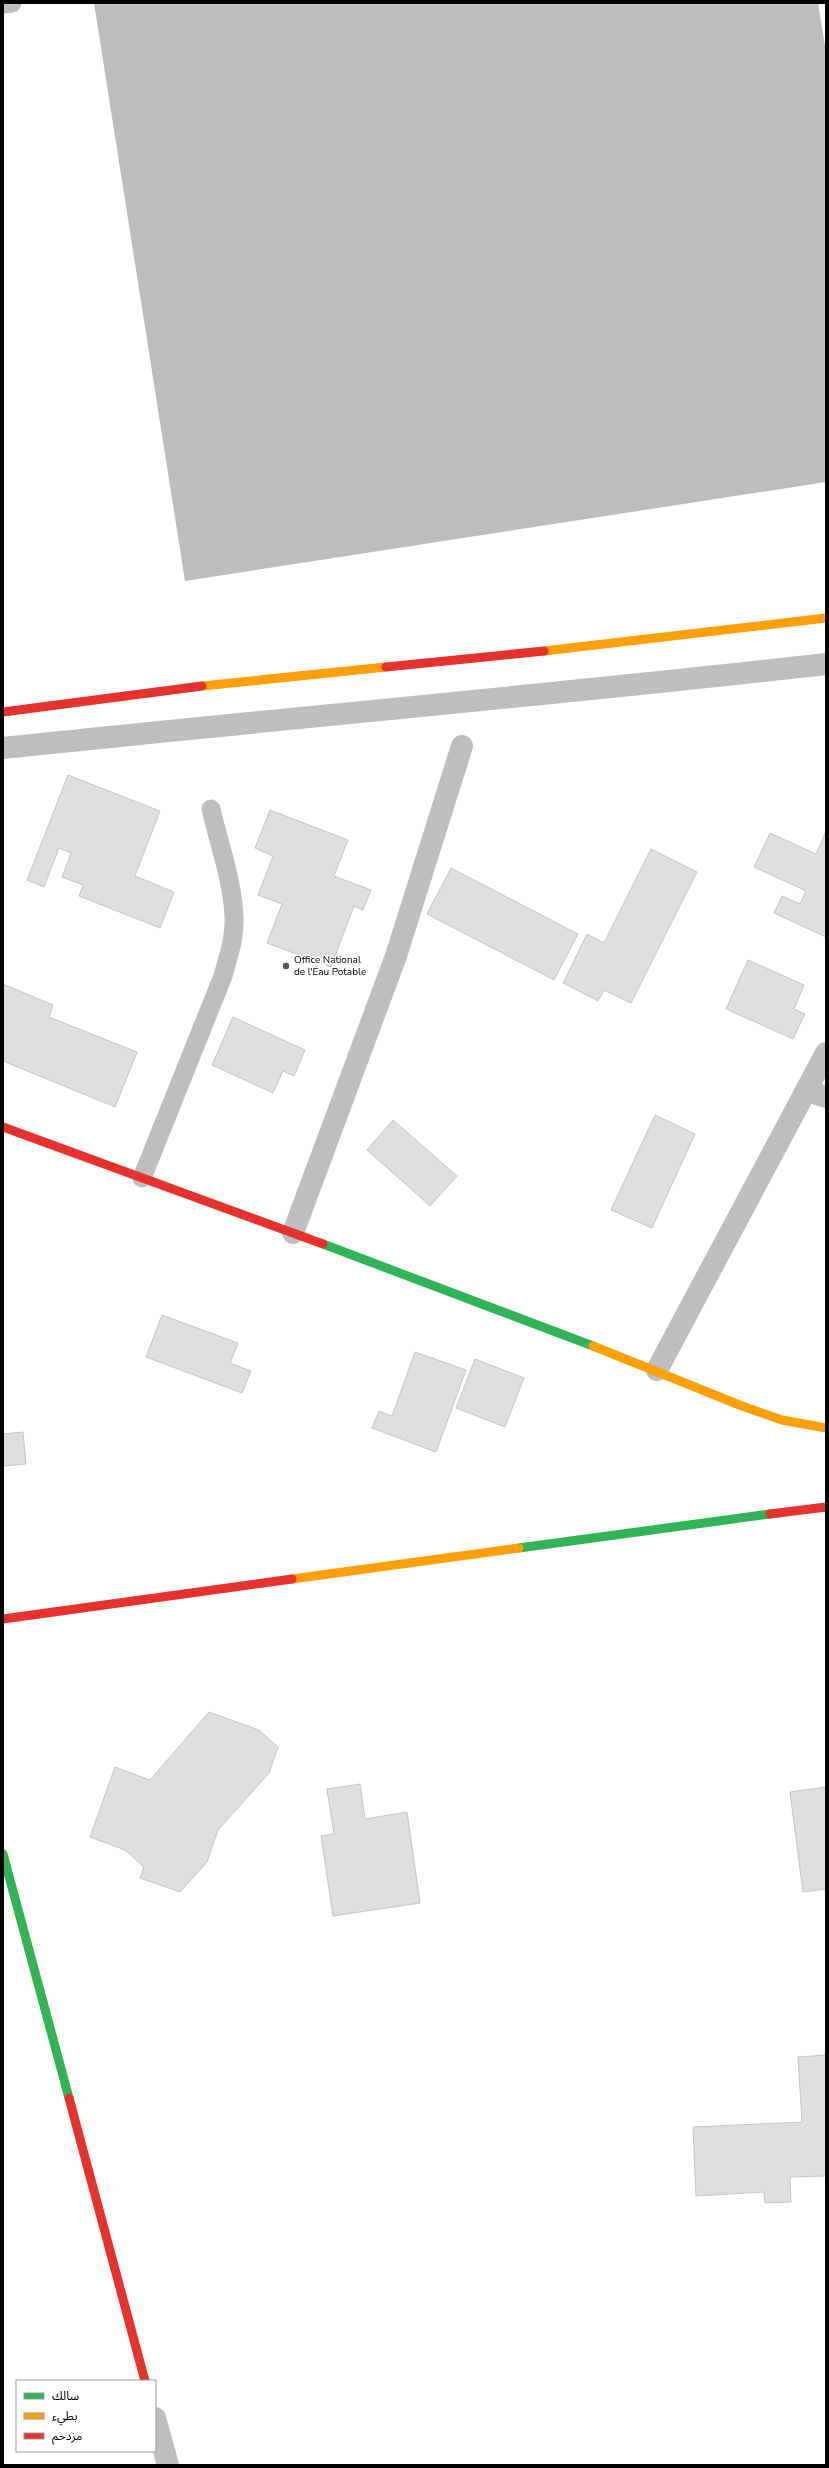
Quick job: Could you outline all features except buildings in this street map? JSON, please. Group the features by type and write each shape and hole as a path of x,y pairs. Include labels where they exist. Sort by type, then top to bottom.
{"street":[{"path":"3,712 233,682 646,640 826,618"},
{"path":"3,748 244,722 621,687 826,664"},
{"path":"293,1233 396,956 462,746"},
{"path":"657,1370 816,1094 826,1053"},
{"path":"3,1127 293,1233 657,1370 782,1420 826,1428"},
{"path":"3,1619 103,1604 826,1507"},
{"path":"3,1854 145,2380"},
{"path":"156,2422 168,2465"}],"lane":[{"path":"3,4 12,3"},
{"path":"142,1178 222,976 232,942 234,919 231,891 211,809"}],"shaded area":[{"path":"94,3 818,3 826,52 826,482 185,581"}],"traffic: fast":[{"path":"323,1244 593,1346"},
{"path":"519,1548 770,1514"},
{"path":"3,1854 69,2098"}],"traffic: slow":[{"path":"544,651 826,618"},
{"path":"202,686 386,667"},
{"path":"593,1346 742,1406 782,1420 826,1428"},
{"path":"292,1579 519,1548"}],"traffic: jam":[{"path":"386,667 544,651"},
{"path":"3,712 202,686"},
{"path":"3,1127 323,1244"},
{"path":"770,1514 826,1507"},
{"path":"3,1619 292,1579"},
{"path":"69,2098 145,2380"}],"place":[{"name":"Office National de l'Eau Potable","path":"286,966"}]}
